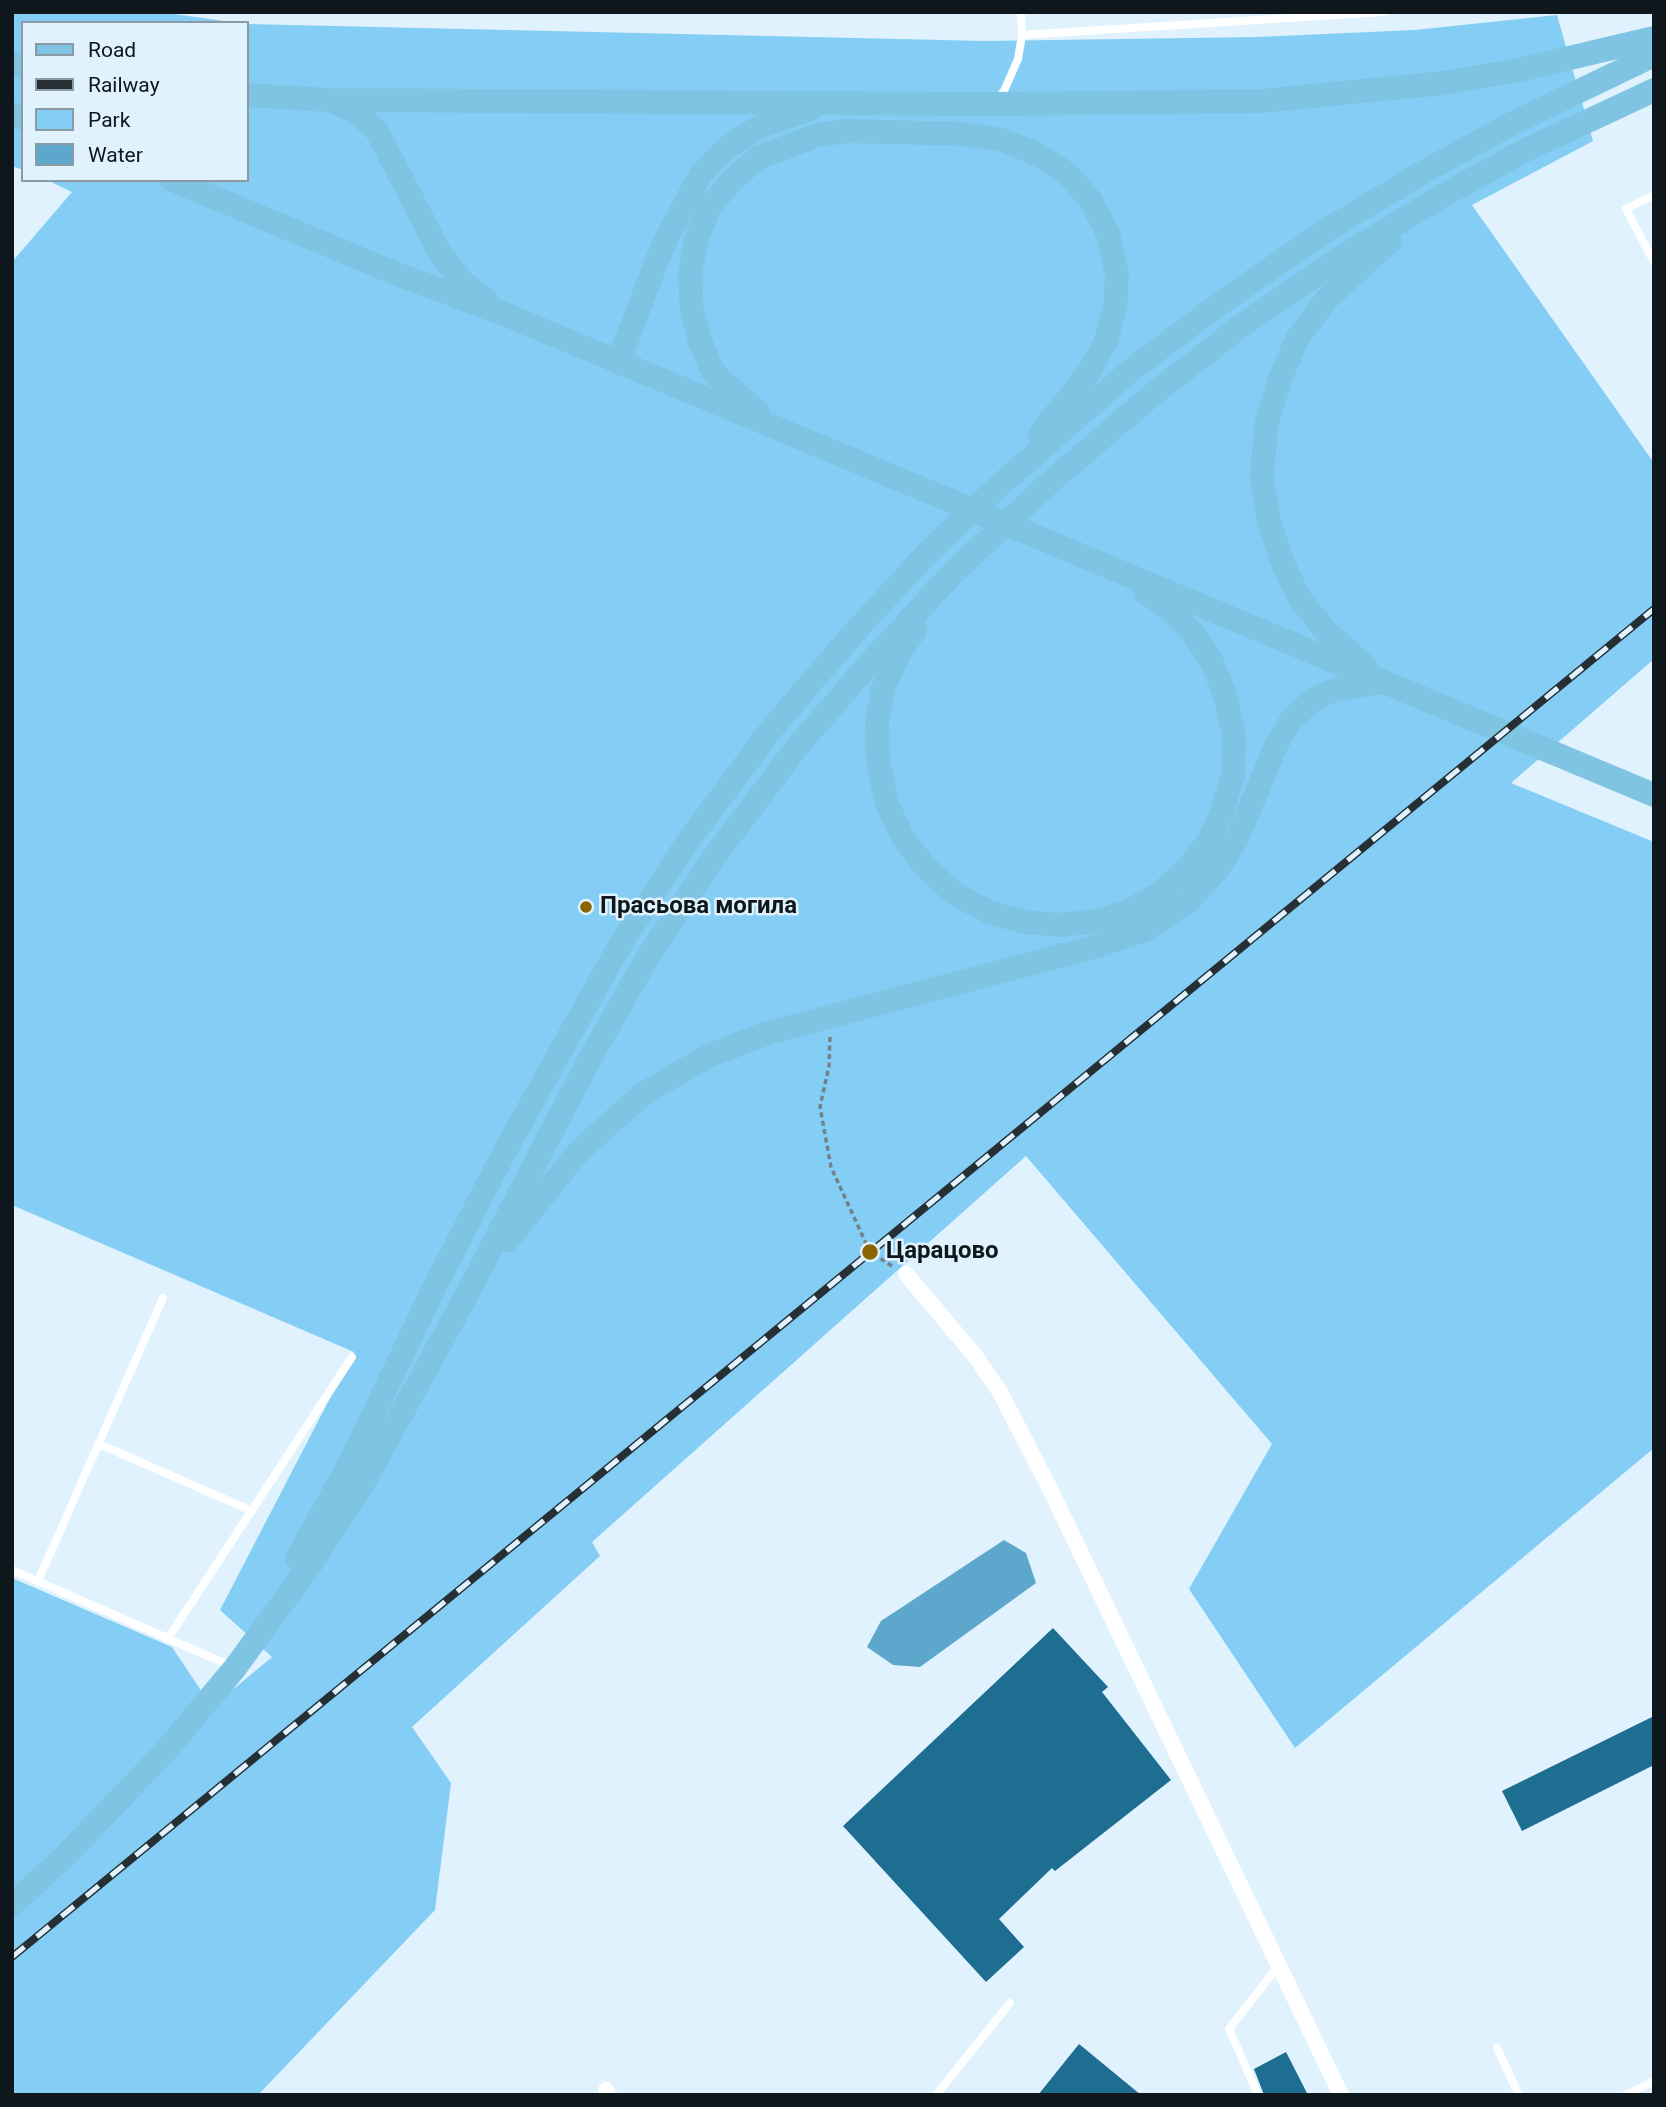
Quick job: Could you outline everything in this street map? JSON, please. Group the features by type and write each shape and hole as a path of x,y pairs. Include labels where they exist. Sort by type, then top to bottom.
{"main road":[{"path":"248,95 328,100 846,101 993,104 1261,101 1353,94 1519,70 1654,38"},
{"path":"235,1668 350,1463 435,1286 506,1149 620,945 689,840 774,727 852,635 929,551 999,486 1130,371 1222,302 1331,228 1502,129 1654,55"},
{"path":"12,1905 117,1804 235,1668 313,1561 365,1480 464,1300 588,1062 646,960 714,857 798,746 875,657 955,571 1140,405 1241,326 1345,255 1444,195 1524,151 1654,90"},
{"path":"328,100 357,111 377,131 441,255 464,283 503,314"},
{"path":"618,363 663,245 701,174 726,148 759,127 790,114 846,101"},
{"path":"778,429 714,373 701,344 692,312 690,274 696,242 709,208 732,180 758,158 817,135 847,131 963,134 1002,141 1037,153 1068,174 1091,201 1108,234 1117,275 1115,309 1105,343 1089,372 999,486"},
{"path":"177,182 402,276 503,314 1654,794"},
{"path":"1386,682 1325,630 1299,598 1282,561 1269,522 1262,478 1266,426 1280,379 1297,339 1327,299 1444,195"},
{"path":"955,571 900,652 883,688 877,722 878,759 886,801 902,836 925,867 955,894 989,912 1024,922 1061,925 1095,922 1127,912 1159,894 1186,870 1209,841 1233,775 1234,737 1226,699 1194,633 1167,607 1079,555"},
{"path":"464,1300 528,1213 579,1151 643,1094 708,1056 768,1033 1094,947 1145,930 1188,901 1217,870 1237,839 1277,743 1292,719 1314,699 1337,689 1386,682"}],"street":[{"path":"906,1274 976,1357 1000,1392 1050,1489 1341,2095"}],"lane":[{"path":"993,104 1004,91 1011,75 1022,35 1021,12"},
{"path":"1022,35 1383,12"},
{"path":"1654,195 1626,209 1654,262"},
{"path":"38,1581 163,1298"},
{"path":"169,1637 352,1357"},
{"path":"99,1444 252,1511"},
{"path":"12,1570 235,1668"},
{"path":"1258,2095 1229,2029 1279,1965"},
{"path":"936,2095 1010,2003"},
{"path":"1496,2049 1519,2095"},
{"path":"1626,2095 1654,2081"}],"path":[{"path":"831,1016 829,1066 820,1107 831,1167 870,1252 906,1274"}],"green space":[{"path":"12,12 160,12 224,21 21,21 21,169 12,166"},
{"path":"1557,15 1593,141 1472,205 1654,463 1654,659 1511,783 1654,842 1654,1448 1295,1748 1189,1589 1272,1444 1026,1156 592,1542 600,1556 412,1727 451,1783 435,1910 258,2095 12,2095 12,1578 172,1647 212,1707 272,1657 220,1610 354,1352 12,1205 12,262 72,192 51,182 248,182 248,24 985,41 1257,37 1415,30"}],"water":[{"path":"1004,1540 1026,1553 1036,1583 920,1667 893,1665 867,1647 881,1621"}],"building":[{"path":"1053,1628 1108,1687 1102,1692 1171,1780 1055,1871 1052,1868 999,1919 1024,1947 986,1982 843,1826"},
{"path":"1654,1716 1654,1765 1522,1831 1502,1791"},
{"path":"1079,2044 1141,2095 1038,2095"},
{"path":"1286,2052 1308,2095 1264,2095 1254,2069"}],"railway":[{"path":"12,1957 1654,609"}],"place":[{"name":"Прасьова могила","path":"586,907"},
{"name":"Царацово","path":"870,1252"}]}
